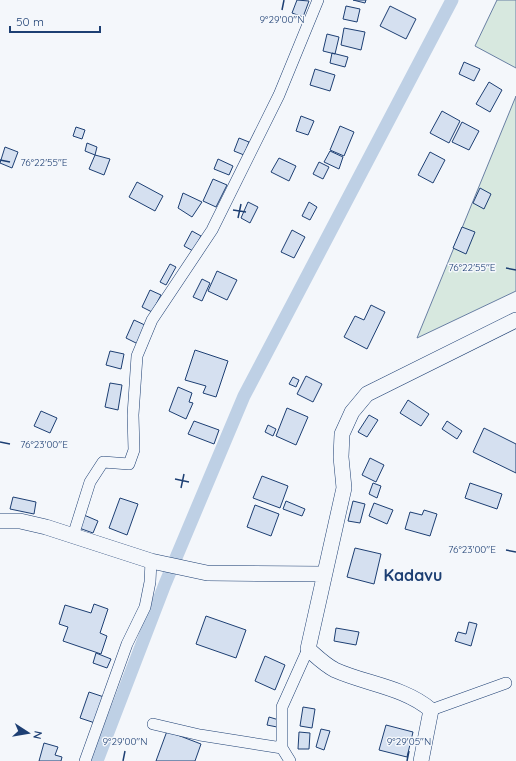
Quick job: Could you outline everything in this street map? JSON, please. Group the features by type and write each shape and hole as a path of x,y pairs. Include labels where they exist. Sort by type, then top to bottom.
{"main road":[{"path":"421,761 431,710 422,702 373,682 333,669 308,649 344,488 341,458 342,434 352,412 368,394 514,324"},
{"path":"0,521 20,521 46,527 156,562 207,573 324,574"}],"street":[{"path":"73,536 90,482 103,462 129,464 134,450 133,415 137,356 152,320 212,230 279,95 318,0"},
{"path":"85,761 128,644 145,607 156,562"},
{"path":"290,761 282,748 282,707 308,649"},
{"path":"431,710 506,683"},
{"path":"153,724 200,735 282,748"}],"shaded area":[{"path":"497,0 516,0 516,68 475,46"},
{"path":"516,96 516,291 417,338"}],"building":[{"path":"297,0 309,1 303,17 292,13"},
{"path":"353,0 366,0 365,3"},
{"path":"346,6 360,9 357,22 343,19"},
{"path":"390,6 416,19 406,39 380,26"},
{"path":"344,28 365,32 361,50 341,45"},
{"path":"327,34 339,37 335,54 323,51"},
{"path":"332,53 348,57 345,67 330,63"},
{"path":"464,62 480,69 474,81 459,74"},
{"path":"315,69 335,75 330,91 310,85"},
{"path":"489,82 502,90 490,112 476,104"},
{"path":"442,111 460,121 449,143 430,133"},
{"path":"301,116 314,121 308,135 296,131"},
{"path":"462,122 479,131 469,150 452,142"},
{"path":"340,126 354,132 344,156 330,150"},
{"path":"76,127 85,130 82,139 73,136"},
{"path":"239,138 249,142 244,155 234,151"},
{"path":"87,143 97,147 95,155 85,151"},
{"path":"5,147 18,152 12,168 0,163"},
{"path":"330,151 343,157 339,169 324,162"},
{"path":"430,152 445,160 433,183 418,175"},
{"path":"95,155 110,159 104,175 89,169"},
{"path":"279,158 296,166 289,181 271,172"},
{"path":"218,159 233,166 229,175 214,169"},
{"path":"319,162 329,167 323,179 313,174"},
{"path":"213,179 227,185 216,207 203,201"},
{"path":"137,182 163,196 155,211 129,197"},
{"path":"480,188 491,194 484,209 473,203"},
{"path":"183,193 202,202 192,217 178,208"},
{"path":"248,202 258,207 250,223 241,218"},
{"path":"309,202 317,207 310,220 302,216"},
{"path":"462,227 475,232 466,254 453,248"},
{"path":"292,230 305,237 294,258 281,252"},
{"path":"192,231 201,236 193,251 184,246"},
{"path":"170,264 176,267 166,285 160,282"},
{"path":"217,271 237,280 227,300 208,291"},
{"path":"202,279 210,283 202,301 193,297"},
{"path":"150,290 161,295 152,312 142,307"},
{"path":"371,305 385,312 367,349 344,337 355,316 364,320"},
{"path":"134,320 147,326 138,344 126,338"},
{"path":"195,350 228,361 216,397 203,393 206,386 185,380"},
{"path":"110,351 124,354 121,369 106,365"},
{"path":"306,376 322,384 313,402 297,394"},
{"path":"293,377 299,380 296,387 289,384"},
{"path":"110,383 122,385 118,410 105,407"},
{"path":"178,387 192,393 189,402 193,403 186,419 169,411"},
{"path":"408,400 429,414 421,426 400,413"},
{"path":"287,408 308,417 296,445 276,436"},
{"path":"41,411 57,418 50,433 34,426"},
{"path":"369,415 378,420 367,437 358,432"},
{"path":"194,421 219,430 214,444 188,434"},
{"path":"447,421 462,431 457,439 442,429"},
{"path":"268,425 276,429 273,436 265,432"},
{"path":"484,428 516,444 516,473 473,452"},
{"path":"370,458 384,465 376,482 362,475"},
{"path":"262,476 288,486 280,508 253,498"},
{"path":"373,483 381,486 377,498 369,494"},
{"path":"470,483 502,494 497,509 465,498"},
{"path":"13,497 36,502 34,514 10,509"},
{"path":"120,498 138,504 127,535 109,528"},
{"path":"286,501 305,509 302,516 283,509"},
{"path":"353,501 365,504 360,523 348,521"},
{"path":"374,503 393,510 387,524 369,516"},
{"path":"255,505 279,514 271,536 247,527"},
{"path":"424,510 437,514 430,536 405,529 410,512 422,515"},
{"path":"84,515 98,521 93,533 79,528"},
{"path":"355,548 381,554 374,584 347,577"},
{"path":"94,604 108,609 100,633 107,636 101,654 63,641 68,627 59,624 65,605 91,613"},
{"path":"206,616 246,630 236,658 196,644"},
{"path":"469,622 477,624 471,646 455,641 458,632 466,634"},
{"path":"336,628 359,632 356,645 334,641"},
{"path":"96,653 111,659 107,668 93,663"},
{"path":"265,656 285,665 275,690 255,681"},
{"path":"89,692 104,697 95,723 80,718"},
{"path":"303,707 315,709 312,728 300,726"},
{"path":"269,717 279,720 277,727 267,725"},
{"path":"386,725 413,732 407,757 379,750"},
{"path":"321,729 330,731 324,750 316,747"},
{"path":"167,731 201,744 195,761 156,761"},
{"path":"299,732 310,733 309,749 298,749"},
{"path":"44,743 58,747 55,755 62,757 61,761 39,761"}],"waterway":[{"path":"97,761 165,584 244,396 452,0"}],"district":[{"name":"Kadavu","path":"413,575"}]}
